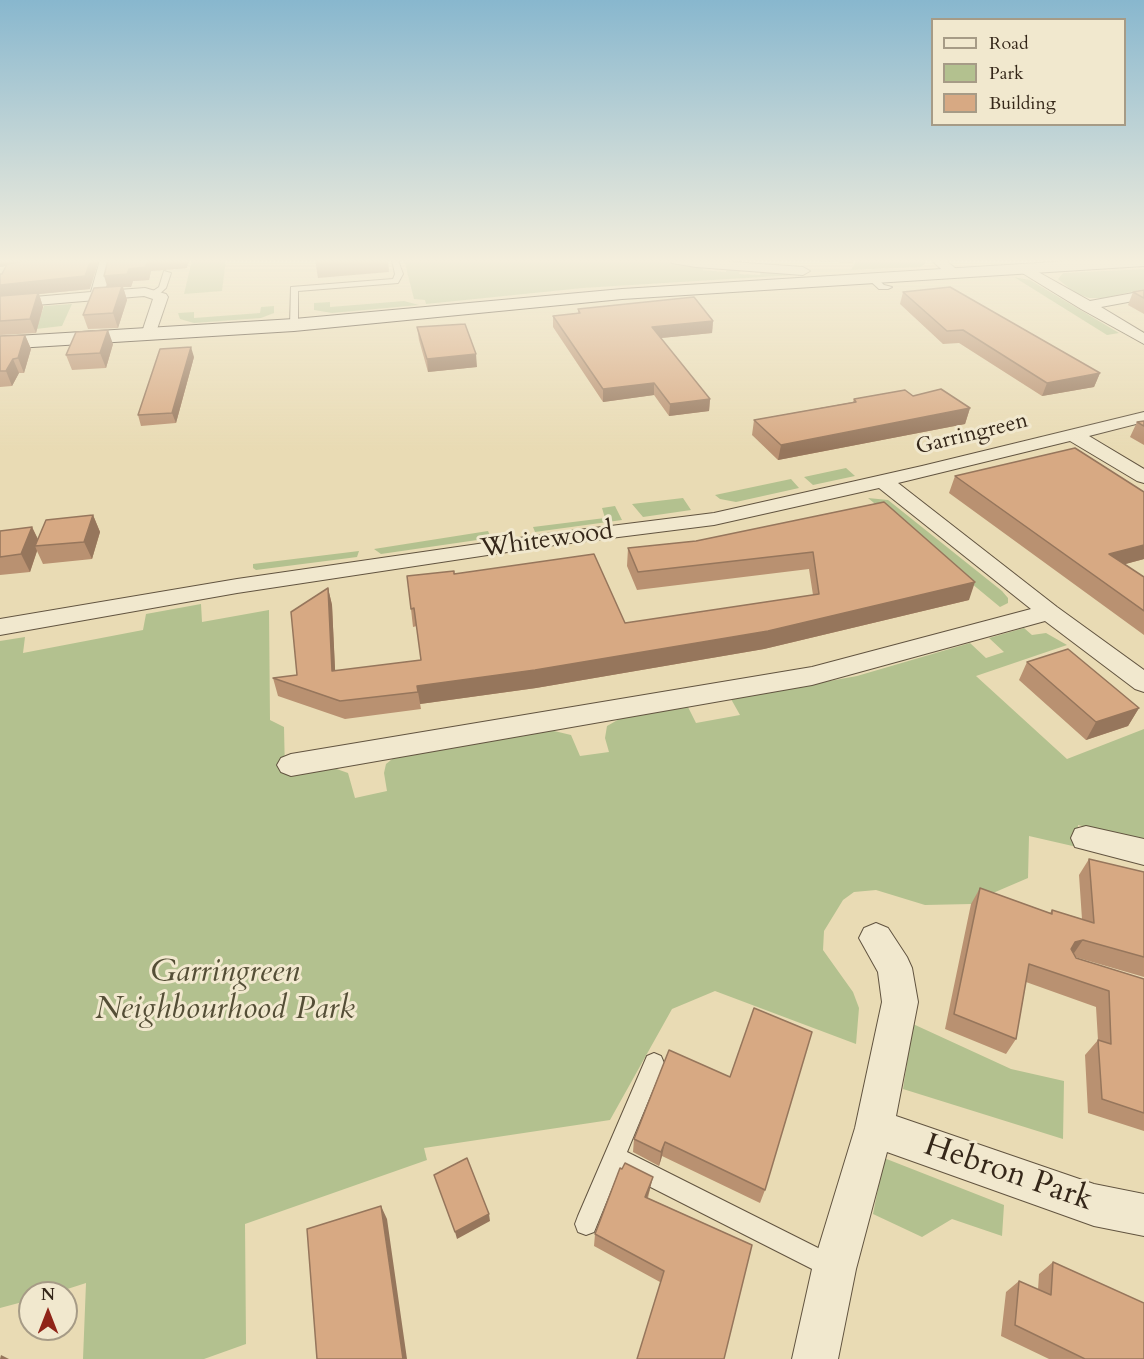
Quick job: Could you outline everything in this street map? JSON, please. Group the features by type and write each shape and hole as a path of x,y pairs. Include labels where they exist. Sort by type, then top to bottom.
{"street":[{"path":"149,335 153,323"},
{"path":"0,343 310,323"},
{"path":"1117,323 1144,339"},
{"name":"Garringreen","path":"883,481 1144,417"},
{"path":"1072,434 1144,477"},
{"path":"883,481 1049,612 1144,682"},
{"name":"Whitewood","path":"0,627 237,586 547,540 714,519 883,481"},
{"path":"291,765 812,676 1049,612"},
{"path":"1086,838 1144,852"},
{"path":"814,1359 834,1269 874,1128 900,1002 896,968 876,938"},
{"name":"Hebron Park","path":"874,1128 1094,1204 1144,1215"}],"lane":[{"path":"586,1224 616,1158 654,1063"},
{"path":"616,1158 834,1269"}],"green space":[{"path":"38,323 63,323 62,326 36,329"},
{"path":"1088,323 1103,323 1119,333 1107,335"},
{"path":"846,468 855,476 813,485 804,477"},
{"path":"791,479 799,488 736,502 720,499 715,495"},
{"path":"683,498 691,510 643,517 632,504"},
{"path":"868,498 888,500 1002,591 1008,598 1008,603 1000,607"},
{"path":"615,506 622,520 535,532 533,527 605,518 602,508"},
{"path":"488,531 491,538 381,554 374,549"},
{"path":"359,551 357,557 256,570 253,568 253,564"},
{"name":"Garringreen Neighbourhood Park","path":"201,604 202,622 269,610 270,720 284,727 285,774 331,767 348,773 355,798 387,791 384,773 386,764 396,756 550,730 571,735 580,756 609,752 605,738 607,726 623,717 688,707 696,723 740,715 731,699 857,676 970,643 986,658 1004,652 989,638 1024,628 1032,635 1046,633 1067,645 976,676 1067,759 1144,729 1144,841 1078,825 1077,847 1029,836 1028,878 993,893 992,911 971,904 925,905 876,890 854,892 843,900 824,931 823,950 853,992 859,1008 856,1044 715,991 672,1009 610,1120 424,1148 427,1160 245,1224 246,1344 204,1359 83,1359 86,1283 78,1286 78,1281 18,1281 18,1303 0,1308 0,641 25,637 23,653 143,630 146,614"},
{"path":"913,1024 1011,1069 1064,1081 1063,1139 903,1089"},
{"path":"884,1158 1004,1205 1002,1236 952,1219 922,1237 873,1214"}],"building":[{"path":"558,323 688,323 652,327 710,399 670,404 654,383 603,389"},
{"path":"938,323 1014,323 1100,373 1047,383 963,330 947,331"},
{"path":"465,324 476,354 427,359 417,327"},
{"path":"108,330 100,353 66,355 76,332"},
{"path":"25,335 18,358 13,359 6,371 0,371 0,336"},
{"path":"191,347 172,413 138,415 160,349"},
{"path":"941,389 970,408 781,445 754,420 856,402 854,399 905,390 913,396"},
{"path":"1075,448 1144,492 1144,545 1109,554 1144,577 1144,611 955,476"},
{"path":"884,502 975,582 768,631 535,670 417,686 418,692 340,701 273,678 297,675 291,612 328,588 332,671 421,660 407,576 454,571 454,574 594,554 625,623 819,594 813,552 638,572 628,548 696,541"},
{"path":"93,515 84,542 35,546 46,520"},
{"path":"32,527 21,554 0,557 0,531"},
{"path":"1068,649 1139,708 1096,722 1027,662"},
{"path":"1089,859 1144,872 1144,957 1083,940 1075,942 1071,949 1076,958 1144,979 1144,1113 1102,1099 1098,1040 1111,1044 1109,991 1029,964 1016,1039 954,1014 980,888 1052,914 1052,910 1094,923"},
{"path":"754,1008 812,1032 765,1190 665,1142 661,1152 634,1139 669,1050 730,1077"},
{"path":"467,1158 489,1214 455,1232 434,1175"},
{"path":"625,1163 653,1177 645,1197 752,1245 724,1359 637,1359 664,1271 595,1234 620,1168 622,1169"},
{"path":"381,1206 403,1359 317,1359 307,1229"},
{"path":"1053,1262 1144,1303 1144,1359 1085,1359 1015,1325 1019,1281 1051,1295"}]}
